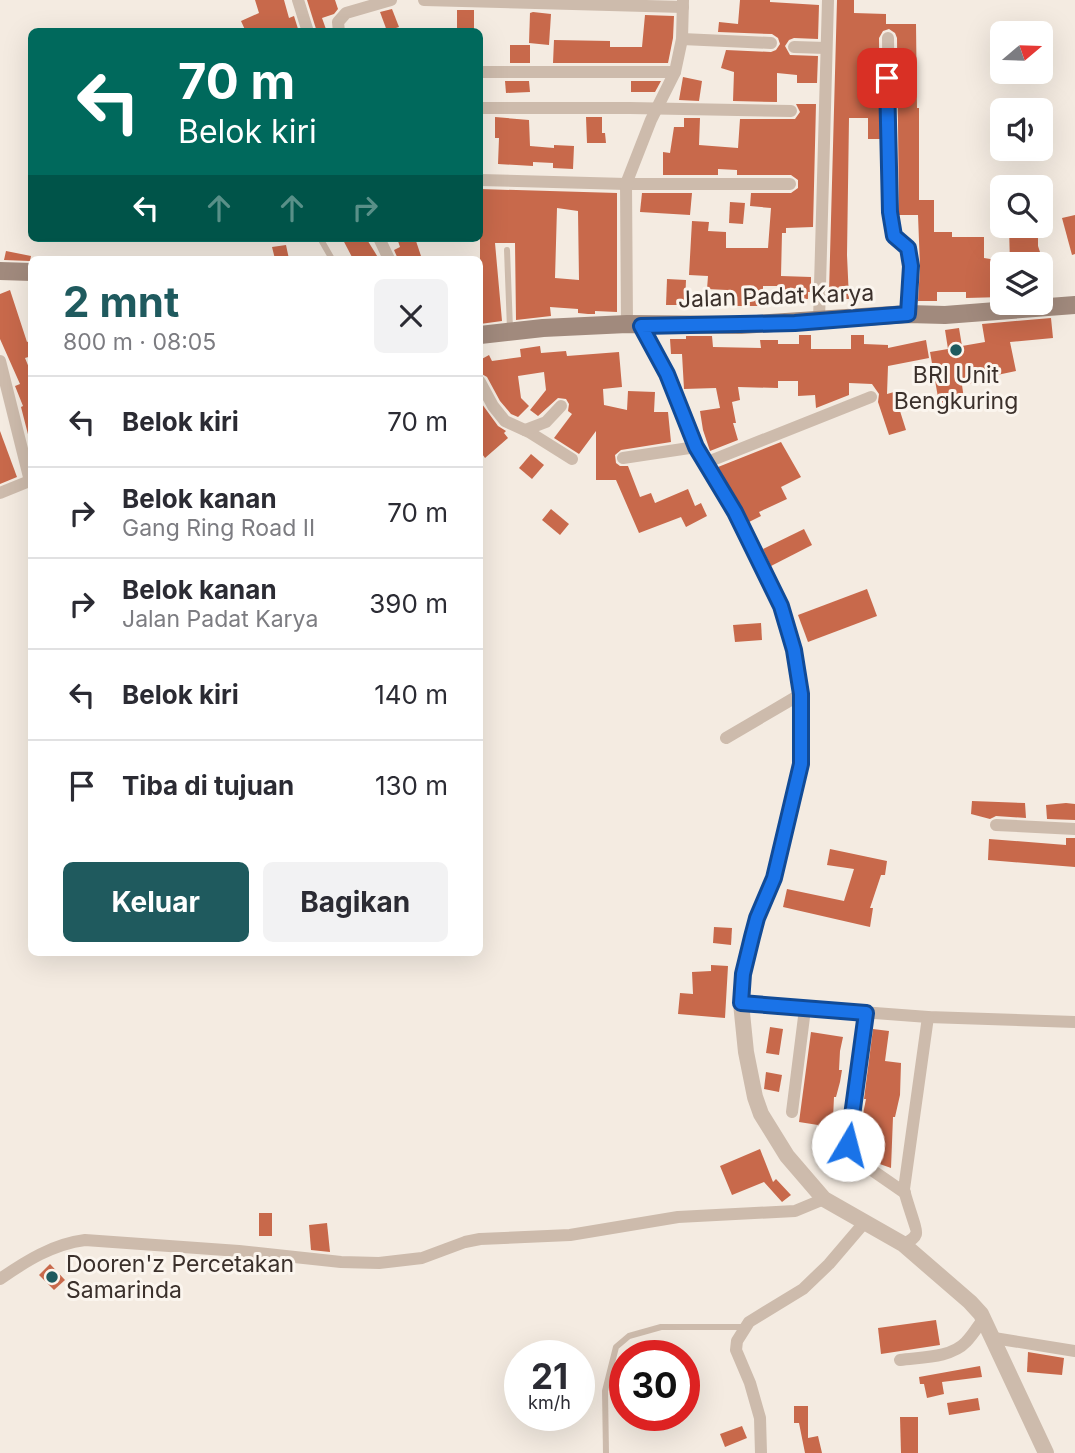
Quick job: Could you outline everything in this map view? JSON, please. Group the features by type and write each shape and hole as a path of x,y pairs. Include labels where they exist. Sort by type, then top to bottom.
{"main road":[{"path":"0,271 28,272"},
{"name":"Jalan Padat Karya","path":"483,335 634,325 741,325 908,314 945,316 1075,305"}],"street":[{"path":"298,0 307,28"},
{"path":"339,28 338,22 346,13 391,0"},
{"path":"424,0 683,3 682,38 675,72 651,120 626,184 634,325 667,374 696,447 735,512 781,606 794,650 801,694 801,764 774,878 757,918 743,974 741,1003 750,1073 761,1114 787,1156 824,1199 903,1244 970,1302 984,1318 1046,1453"},
{"path":"819,321 828,0"},
{"path":"682,38 771,43"},
{"path":"888,38 890,212 894,236 908,248 911,266 908,314"},
{"path":"794,47 826,48"},
{"path":"483,72 675,72"},
{"path":"483,108 791,111"},
{"path":"483,180 790,184"},
{"path":"0,361 3,385 28,470"},
{"path":"483,387 499,416 572,460"},
{"path":"705,463 871,397"},
{"path":"525,430 546,422 561,406"},
{"path":"622,458 696,447"},
{"path":"0,493 28,481"},
{"path":"726,738 801,694"},
{"path":"996,825 1075,829"},
{"path":"741,1003 928,1017 1075,1022"},
{"path":"792,1112 805,1009"},
{"path":"866,1013 848,1149 853,1157 905,1193"},
{"path":"903,1244 916,1235 917,1229 906,1203 905,1193 928,1017"},
{"path":"0,1279 45,1252 69,1242 85,1240 379,1263 422,1258 472,1240 570,1234 678,1217 795,1211 824,1199"},
{"path":"761,1453 760,1418 736,1350 737,1341 744,1327 803,1289 829,1264 864,1223"},
{"path":"900,1360 944,1354 958,1348 966,1342 984,1318"},
{"path":"994,1338 1075,1351"}],"lane":[{"path":"508,250 510,331"},
{"path":"606,1453 605,1391 617,1347 629,1336 661,1327 744,1327"}],"building":[{"path":"255,0 284,0 289,18 294,16 298,28 244,28 241,21 259,13"},
{"path":"307,0 335,0 338,9 334,14 322,18 326,28 316,28"},
{"path":"740,0 819,5 818,39 794,38 785,46 790,55 818,56 817,83 797,83 797,75 777,73 777,102 733,101 734,72 721,68 726,50 771,52 780,44 778,38 772,34 718,32 719,22 738,24"},
{"path":"837,0 854,0 854,13 886,14 886,24 916,24 919,200 934,200 934,232 952,232 952,237 984,237 984,258 990,259 990,297 966,298 966,292 937,292 937,301 918,301 918,215 899,215 897,38 889,29 883,31 879,38 880,139 868,139 868,118 849,118 849,299 835,299 835,293 829,293"},
{"path":"392,9 399,27 386,28 380,12"},
{"path":"457,10 474,10 474,28 457,28"},
{"path":"530,13 551,14 549,45 529,43"},
{"path":"645,15 674,16 668,63 553,63 554,40 610,41 610,47 642,47"},
{"path":"510,45 530,45 530,63 510,63"},
{"path":"683,77 702,81 699,101 679,100"},
{"path":"505,81 529,81 530,92 506,93"},
{"path":"631,81 661,81 655,92 631,92"},
{"path":"796,104 816,104 813,227 786,228 786,233 782,233 781,276 811,277 811,292 808,292 808,299 783,298 783,286 763,286 763,306 727,306 727,290 707,289 708,276 689,275 692,221 709,222 708,231 726,232 726,248 768,248 771,208 750,206 751,193 791,193 798,188 798,180 791,175 737,175 737,170 718,169 718,175 663,175 663,152 670,153 674,127 684,127 684,118 700,118 699,145 738,148 740,119 795,119 800,112"},
{"path":"495,117 529,120 530,146 574,146 573,169 553,168 553,163 533,162 533,166 498,164 499,138 495,138"},
{"path":"586,117 602,117 602,133 605,133 606,143 587,143"},
{"path":"483,189 617,193 617,312 595,311 595,314 588,314 578,313 578,309 550,307 551,316 516,320 515,243 495,243 502,321 483,324 483,256 480,256 480,242 483,242","holes":["557,208 578,211 579,280 555,278"]},
{"path":"642,193 692,193 690,215 640,212"},
{"path":"730,202 745,203 743,224 729,223"},
{"path":"1075,215 1075,254 1072,255 1062,218"},
{"path":"1009,238 1038,238 1040,252 1010,252"},
{"path":"344,242 368,242 377,256 351,256"},
{"path":"398,242 416,242 421,256 397,256 394,250 400,247"},
{"path":"286,245 288,256 274,256 272,247"},
{"path":"6,251 31,256 28,256 28,261 4,260"},
{"path":"667,279 686,280 685,305 666,305"},
{"path":"10,290 28,342 28,357 25,358 28,365 28,434 21,407 23,406 15,386 20,384 0,339 0,294"},
{"path":"1051,318 1053,338 1010,342 1016,371 962,385 964,399 939,403 930,352 948,349 945,330 959,328 962,346 985,342 982,324"},
{"path":"799,335 811,335 811,349 851,349 851,335 864,335 864,344 888,345 888,348 926,340 929,358 888,366 887,394 894,392 906,430 889,435 878,402 879,394 872,384 849,383 849,395 816,408 815,395 798,396 798,381 778,381 778,388 738,387 740,400 732,402 736,423 733,423 738,440 710,451 700,411 720,408 716,388 684,389 682,354 671,354 670,339 712,336 713,347 761,348 760,340 778,340 778,344 799,344"},
{"path":"540,346 541,353 566,351 567,356 619,352 622,387 603,389 604,405 627,410 628,391 655,392 654,412 668,412 671,442 621,450 615,455 616,463 628,466 640,497 651,493 655,503 688,489 695,506 701,503 707,516 686,527 681,517 639,533 616,480 596,480 596,431 579,454 554,438 572,414 568,411 569,404 566,399 558,398 538,416 530,410 546,390 544,372 518,376 521,398 529,406 518,417 511,414 500,401 487,377 483,375 483,358 489,355 492,361 521,357 520,349"},
{"path":"483,405 498,426 506,431 504,433 508,438 485,458"},
{"path":"0,431 17,477 0,484"},
{"path":"781,442 801,477 781,487 787,499 759,512 761,516 749,522 718,467"},
{"path":"531,454 544,465 532,479 519,468"},
{"path":"551,509 569,524 560,535 542,520"},
{"path":"804,529 812,545 771,566 763,549"},
{"path":"867,589 877,616 808,642 798,615"},
{"path":"761,623 762,640 735,642 733,625"},
{"path":"972,801 1025,803 1026,818 996,816 990,819 971,814"},
{"path":"1075,804 1075,820 1047,819 1046,805"},
{"path":"1066,838 1075,838 1075,867 988,860 989,839 1066,845"},
{"path":"830,849 887,861 885,875 881,875 870,908 873,908 870,927 783,907 787,889 844,901 854,869 827,865"},
{"path":"714,927 732,928 731,945 713,943"},
{"path":"711,965 728,966 725,1018 678,1014 680,993 693,994 692,972 711,971"},
{"path":"770,1027 783,1029 779,1055 766,1053"},
{"path":"873,1029 889,1031 885,1061 901,1063 900,1095 893,1117 891,1168 877,1163 879,1148 857,1144 866,1099"},
{"path":"811,1032 843,1037 839,1070 842,1070 834,1097 832,1140 818,1141 818,1125 799,1122"},
{"path":"766,1072 782,1075 779,1092 764,1089"},
{"path":"760,1149 773,1182 776,1179 791,1195 782,1202 764,1182 732,1195 720,1166"},
{"path":"259,1213 272,1213 272,1236 259,1236"},
{"path":"327,1223 330,1252 311,1250 309,1225"},
{"name":"Dooren'z Percetakan Samarinda","path":"50,1264 65,1280 54,1290 39,1275"},
{"path":"936,1320 940,1345 881,1354 878,1328"},
{"path":"1028,1352 1064,1358 1062,1375 1027,1372"},
{"path":"980,1366 982,1377 942,1382 944,1394 927,1398 924,1384 920,1384 919,1377"},
{"path":"978,1398 980,1410 949,1415 947,1403"},
{"path":"794,1406 808,1406 808,1438 818,1436 822,1453 805,1453 799,1423 794,1423"},
{"path":"900,1417 918,1417 918,1453 901,1453"},
{"path":"742,1426 747,1438 725,1447 720,1434"}],"place":[{"name":"BRI Unit Bengkuring","path":"956,350"},
{"name":"Dooren'z Percetakan Samarinda","path":"52,1277"}],"route":[{"path":"848,1145 866,1013 741,1003 743,974 752,937 774,878 801,764 801,694 794,650 781,606 735,512 696,447 667,374 641,326 795,323 908,314 911,266 908,248 894,236 890,212 887,78"}]}
